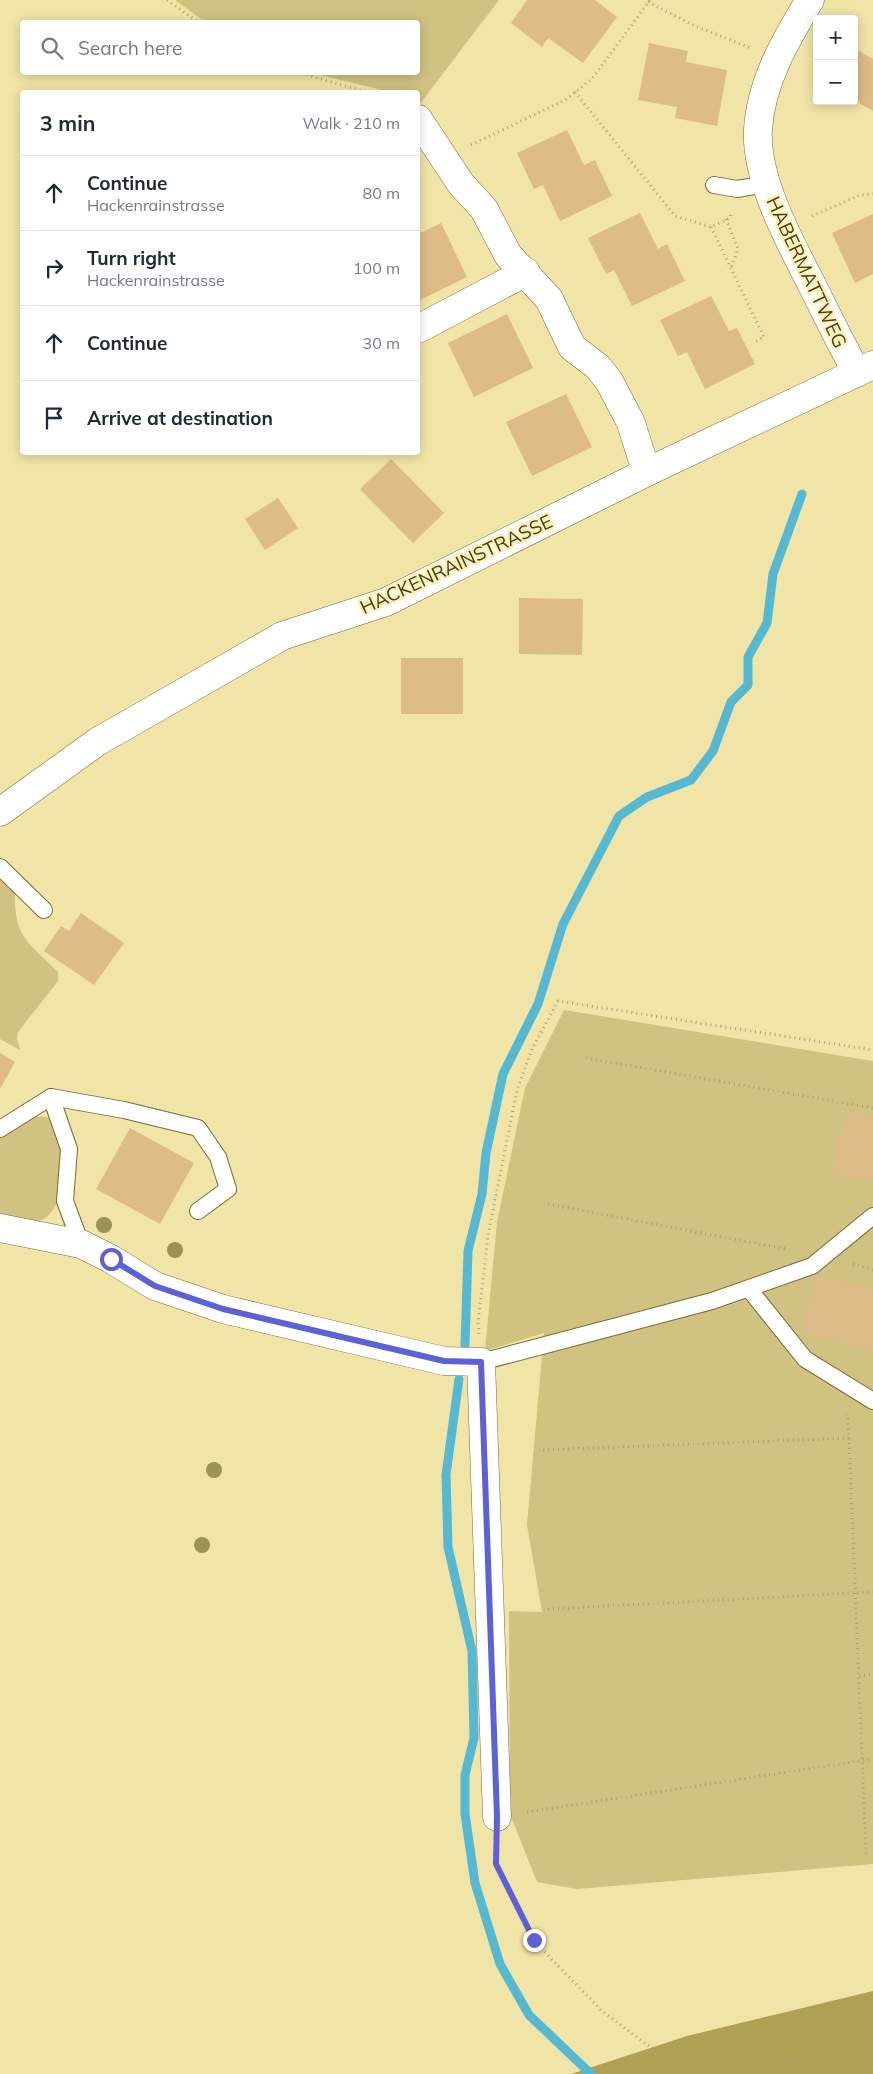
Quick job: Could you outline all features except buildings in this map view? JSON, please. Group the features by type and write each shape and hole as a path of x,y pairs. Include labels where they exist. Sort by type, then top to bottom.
{"street":[{"name":"HABERMATTWEG","path":"810,0 787,37 770,76 758,129 762,169 784,229 865,369"},
{"path":"420,123 461,184 484,209 508,256 526,272 549,299 572,347 598,367 609,380 631,423 649,471"},
{"path":"420,328 526,272"},
{"name":"HACKENRAINSTRASSE","path":"0,812 97,742 282,636 386,602 649,471 865,369"},
{"path":"0,1228 81,1244 111,1259 155,1286 223,1309 444,1361 481,1362 509,1815"}],"lane":[{"path":"714,185 734,188 767,184"},
{"path":"0,867 44,910"},
{"path":"0,1129 51,1097 124,1110 198,1128 218,1157 228,1188 198,1211"},
{"path":"51,1097 69,1149 66,1201 81,1244"},
{"path":"481,1362 712,1301 812,1266 873,1216"},
{"path":"749,1289 806,1359 873,1401"}],"path":[{"path":"167,0 195,20"},
{"path":"444,159 565,100 592,80 649,1 695,26 778,58"},
{"path":"307,75 359,90"},
{"path":"575,92 675,216 711,227 726,220 730,218 734,188"},
{"path":"784,229 860,195 873,194"},
{"path":"726,220 738,249 731,268"},
{"path":"711,227 764,337 754,342"},
{"path":"481,1362 478,1322 488,1235 517,1090 532,1048 558,1001 873,1050"},
{"path":"586,1058 873,1108"},
{"path":"548,1204 825,1256 873,1270"},
{"path":"844,1384 849,1438 866,1854"},
{"path":"543,1450 849,1438"},
{"path":"548,1609 873,1592"},
{"path":"859,1676 873,1675"},
{"path":"686,2074 601,2010 534,1940 496,1864 509,1815 862,1759 873,1759"},
{"path":"705,2074 833,2056 873,2068"}],"shaded area":[{"path":"175,0 499,0 420,104 420,90 382,90 320,75 420,75 420,20 202,20"},
{"path":"0,872 15,882 16,914 22,934 36,951 58,972 58,981 18,1032 17,1038 20,1050 0,1039"},
{"path":"564,1010 873,1061 873,1864 577,1889 537,1882 510,1814 509,1611 542,1612 527,1525 544,1333 485,1351 497,1222 525,1088"},
{"path":"31,1116 59,1118 63,1126 63,1166 59,1196 54,1208 46,1217 35,1222 0,1223 0,1133"},
{"path":"873,1991 873,2074 571,2074 687,2036"}],"waterway":[{"path":"465,1345 468,1251 482,1194 486,1153 503,1074 538,1004 563,924 619,816 647,797 691,780 713,751 731,702 748,685 748,657 767,623 773,574 802,494"},
{"path":"459,1379 446,1475 448,1547 472,1651 474,1738 465,1775 465,1814 475,1883 500,1964 529,2015 591,2074"}],"route":[{"path":"111,1259 155,1286 223,1309 444,1361 481,1362 497,1817 496,1864 534,1940"}]}
